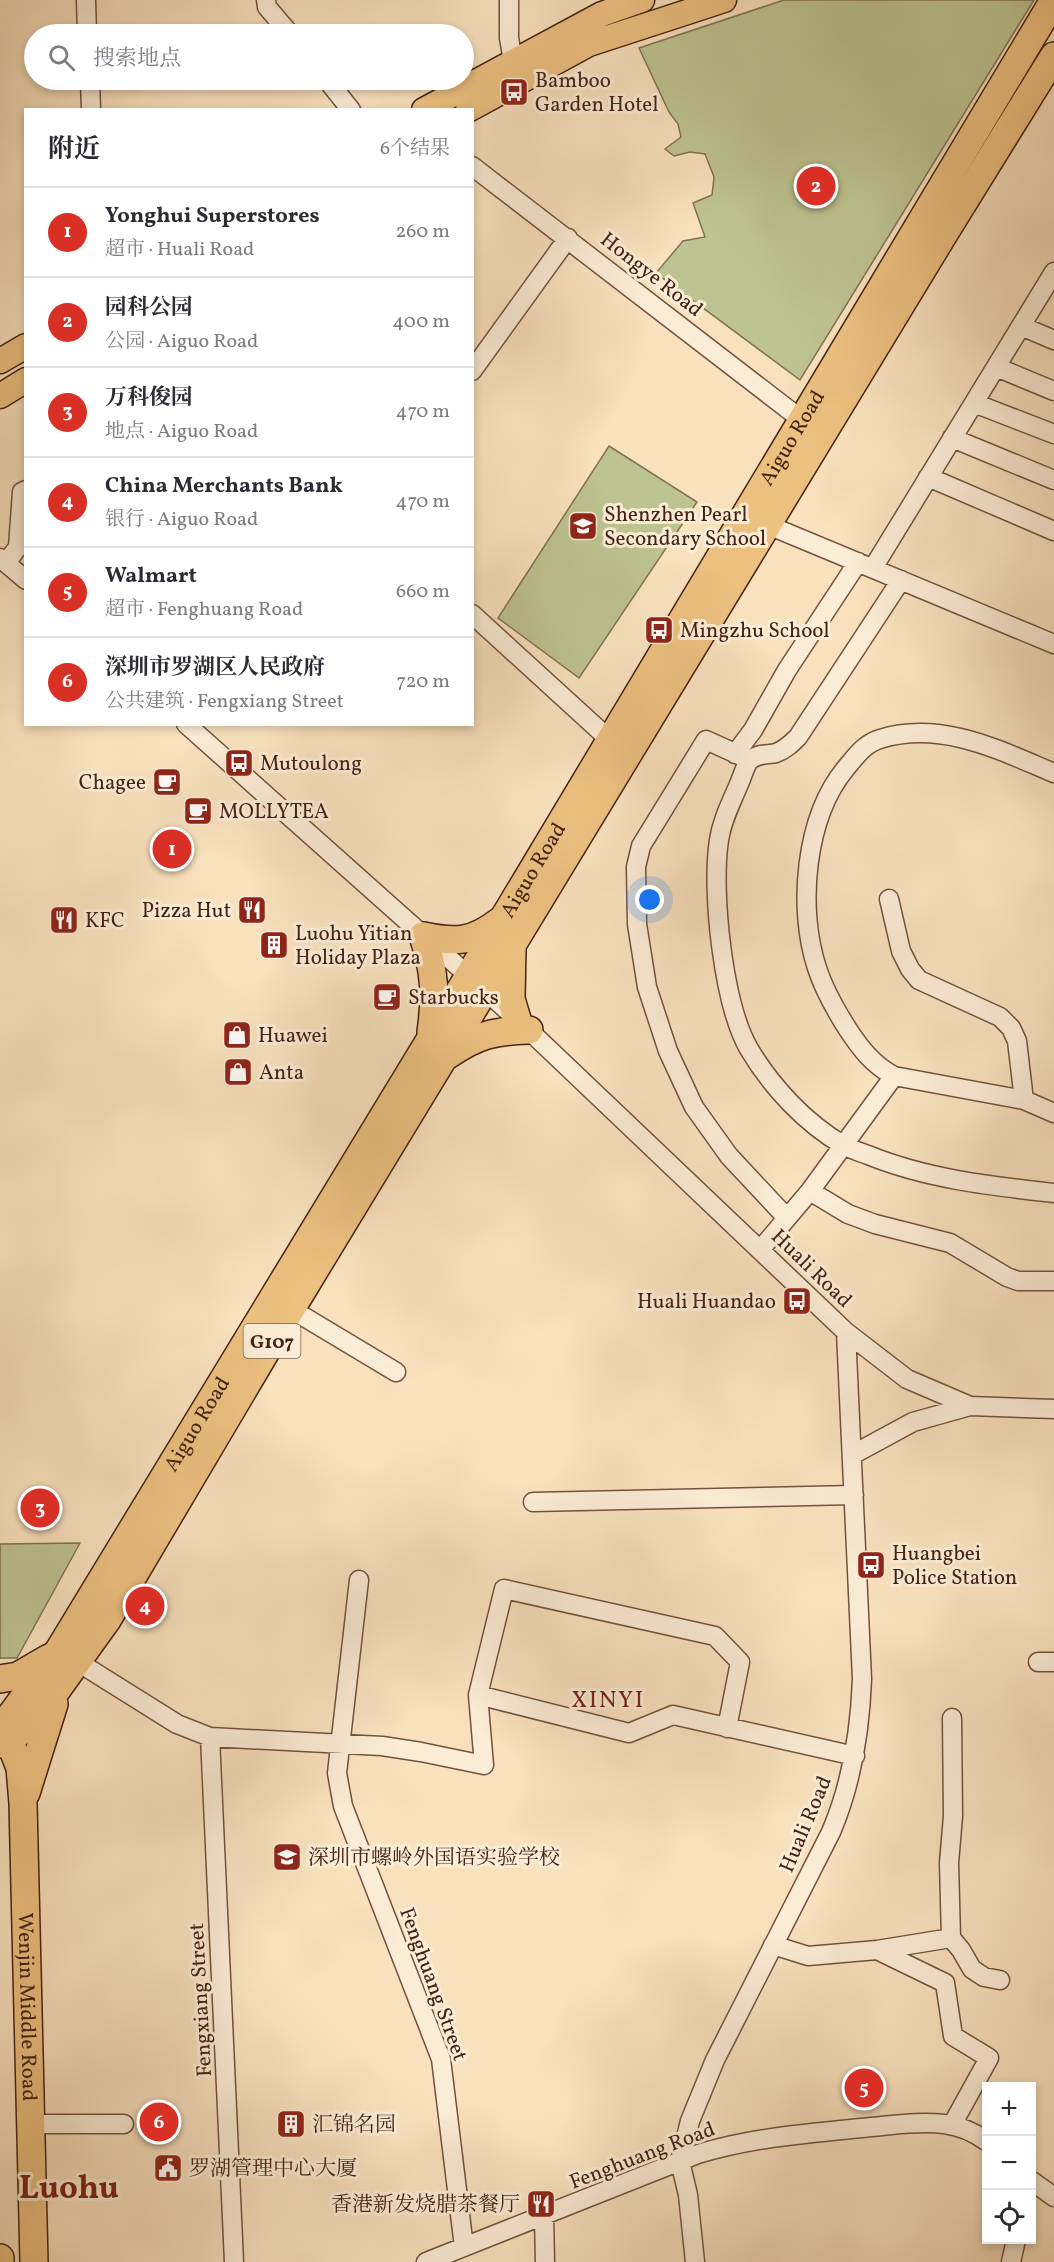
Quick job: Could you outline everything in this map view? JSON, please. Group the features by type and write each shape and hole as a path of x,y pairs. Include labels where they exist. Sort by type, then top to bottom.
{"highway":[{"name":"Aiguo Road","path":"3,1732 27,1725 58,1691 69,1656 477,983 503,919 1054,0"},
{"name":"Aiguo Road","path":"477,983 512,946 1054,56"},
{"path":"503,919 474,937 456,940 423,936 431,959 435,982 437,1048 523,1025 511,999 512,946"},
{"name":"Aiguo Road","path":"3,1732 69,1656 113,1610 291,1309 437,1048"},
{"path":"0,1679 18,1676 69,1656"},
{"path":"23,1803 58,1691"},
{"name":"Wenjin Middle Road","path":"3,1732 20,1768 23,1803 34,2262"}],"main road":[{"path":"474,82 602,14 642,0"},
{"path":"472,108 589,44 724,0"},
{"path":"428,108 460,90"},
{"path":"0,361 24,347"},
{"path":"0,396 24,381"}],"street":[{"path":"86,0 87,24"},
{"path":"266,0 267,7 281,24"},
{"path":"509,0 509,38 513,61"},
{"path":"90,90 91,108"},
{"path":"335,90 349,108"},
{"name":"Hongye Road","path":"474,168 802,420"},
{"path":"474,368 568,238"},
{"path":"1052,280 928,477 787,670 753,730 724,816 719,841 718,898 722,948 733,1006 747,1046 769,1080 812,1123 844,1146 889,1164 944,1178 1054,1193"},
{"path":"1021,326 1054,340"},
{"path":"996,367 1054,392"},
{"path":"974,403 1054,434"},
{"path":"952,438 1054,480"},
{"path":"928,477 1054,531"},
{"path":"24,491 22,492 18,547 3,560 24,578"},
{"path":"768,525 1054,644"},
{"path":"787,1218 729,1156 694,1107 668,1051 651,998 637,924 636,867 641,846 706,740 743,757 776,753 786,748 798,737 901,580"},
{"path":"474,616 610,740"},
{"name":"Huali Road","path":"188,726 523,1025 846,1332 862,1679 855,1756 845,1796 835,1822 705,2081 690,2121 680,2161"},
{"path":"1054,773 972,740 948,734 907,734 879,740 862,748 838,778 821,808 811,845 808,883 808,922 816,966 832,1004 862,1050 880,1068 894,1076 1024,1100 1054,1113"},
{"path":"889,899 901,951 910,969 920,980 1000,1017 1011,1028 1017,1041 1024,1100"},
{"path":"760,1250 810,1191 894,1076"},
{"path":"810,1191 848,1214 875,1224 950,1244 1018,1281 1054,1281"},
{"path":"291,1309 396,1372"},
{"path":"846,1332 907,1378 970,1406"},
{"path":"852,1455 913,1422 970,1406 1054,1410"},
{"path":"533,1502 854,1495"},
{"name":"Fenghuang Street","path":"359,1580 337,1773 343,1806 441,2059 464,2247"},
{"path":"69,1656 177,1724 210,1737 340,1744 421,1752 483,1765 478,1695 504,1589 716,1636 740,1662 727,1728"},
{"path":"478,1695 629,1733 673,1715 855,1756"},
{"path":"952,1718 953,1816 949,1863 951,1938 962,1950 972,1969 984,1977 1000,1980"},
{"name":"Fengxiang Street","path":"210,1737 234,2262"},
{"path":"773,1945 808,1956 877,1950 951,1938"},
{"path":"877,1950 945,1983 953,2036 989,2058 952,2125"},
{"name":"Fenghuang Road","path":"426,2262 709,2151 768,2138 919,2123 952,2125 982,2138"},
{"path":"31,2124 124,2124"},
{"path":"680,2161 688,2195 695,2262"},
{"path":"1036,2184 1054,2197"},
{"path":"544,2216 545,2262"},
{"path":"1011,2262 1016,2244"}],"green space":[{"path":"784,0 1034,0 800,380 656,273 683,241 705,237 693,203 712,195 714,177 705,154 690,152 674,156 665,149 681,137 678,124 669,112 639,48"},
{"path":"609,446 697,502 579,678 498,618"},
{"path":"80,1543 17,1658 0,1658 0,1544"}],"place":[{"name":"Bamboo Garden Hotel","path":"514,92"},
{"name":"园科公园","path":"816,186"},
{"name":"Shenzhen Pearl Secondary School","path":"583,526"},
{"name":"Mingzhu School","path":"659,630"},
{"name":"Mutoulong","path":"239,763"},
{"name":"Chagee","path":"167,782"},
{"name":"MOLLYTEA","path":"198,811"},
{"name":"Yonghui Superstores","path":"172,849"},
{"name":"Pizza Hut","path":"252,910"},
{"name":"KFC","path":"64,920"},
{"name":"Luohu Yitian Holiday Plaza","path":"274,945"},
{"name":"Starbucks","path":"387,997"},
{"name":"Huawei","path":"237,1035"},
{"name":"Anta","path":"238,1072"},
{"name":"Huali Huandao","path":"797,1301"},
{"name":"万科俊园","path":"40,1508"},
{"name":"Huangbei Police Station","path":"871,1565"},
{"name":"China Merchants Bank","path":"145,1606"},
{"name":"深圳市螺岭外国语实验学校","path":"287,1857"},
{"name":"Walmart","path":"864,2088"},
{"name":"深圳市罗湖区人民政府","path":"159,2122"},
{"name":"汇锦名园","path":"291,2124"},
{"name":"罗湖管理中心大厦","path":"168,2168"},
{"name":"香港新发烧腊茶餐厅","path":"541,2204"}],"district":[{"name":"XINYI","path":"608,1699"},
{"name":"Luohu","path":"69,2186"}]}
